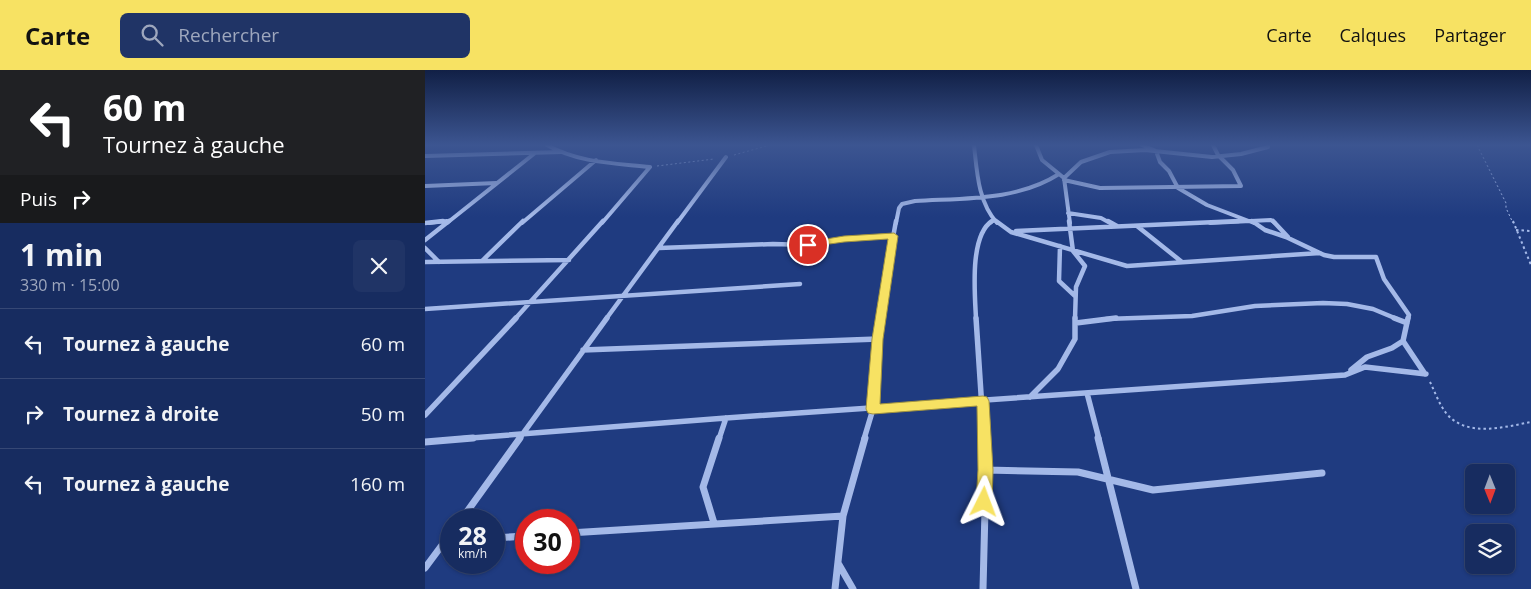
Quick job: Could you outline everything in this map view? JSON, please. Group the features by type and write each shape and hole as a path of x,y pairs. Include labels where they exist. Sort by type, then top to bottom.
{"street":[{"path":"425,240 514,169"},
{"path":"483,260 536,209 585,169"},
{"path":"425,415 442,399 569,260 648,169"},
{"path":"469,509 583,350 717,169"},
{"path":"977,169 980,196 994,220 1002,228 1122,266 1320,253"},
{"path":"1053,169 1064,179 1100,188 1241,186 1232,169"},
{"path":"1064,179 1074,169"},
{"path":"1167,169 1179,188 1207,206 1251,222 1267,231 1288,237 1320,253 1334,257 1376,257 1384,279 1409,315 1403,341 1392,348 1367,356 1345,375"},
{"path":"835,589 843,516 873,409 878,339 899,208 902,204 915,202 1013,194 1045,183 1059,174"},
{"path":"1029,398 1058,369 1075,340 1077,281 1085,266 1073,251 1064,179"},
{"path":"425,186 497,183"},
{"path":"1068,212 1101,218 1118,227"},
{"path":"983,589 986,470 974,283 978,244 986,225 994,220"},
{"path":"425,223 447,221"},
{"path":"1011,232 1070,228 1273,221 1288,237"},
{"path":"1137,226 1183,263"},
{"path":"659,248 773,244 808,245 844,239 894,236"},
{"path":"1060,246 1060,284 1075,296"},
{"path":"425,248 439,262"},
{"path":"425,262 569,260"},
{"path":"425,309 800,284"},
{"path":"1076,323 1117,317 1192,316 1255,306 1323,303 1347,304 1373,309 1407,323"},
{"path":"583,350 878,339"},
{"path":"1403,341 1426,374"},
{"path":"425,442 726,418 1345,375 1365,367 1426,374"},
{"path":"1087,393 1135,589"},
{"path":"714,523 703,487 726,418"},
{"path":"986,470 1087,474 1108,478 1132,487 1153,490 1322,473"},
{"path":"580,532 843,516"},
{"path":"425,568 440,550"},
{"path":"838,563 853,589"}],"path":[{"path":"1489,169 1506,203 1506,208 1521,238 1531,265"},
{"path":"1516,230 1531,231"},
{"path":"1426,374 1447,414 1454,421 1477,428 1531,422"}],"route":[{"path":"808,245 844,239 894,236 884,287 873,409 983,401 986,470 984,502"}]}
